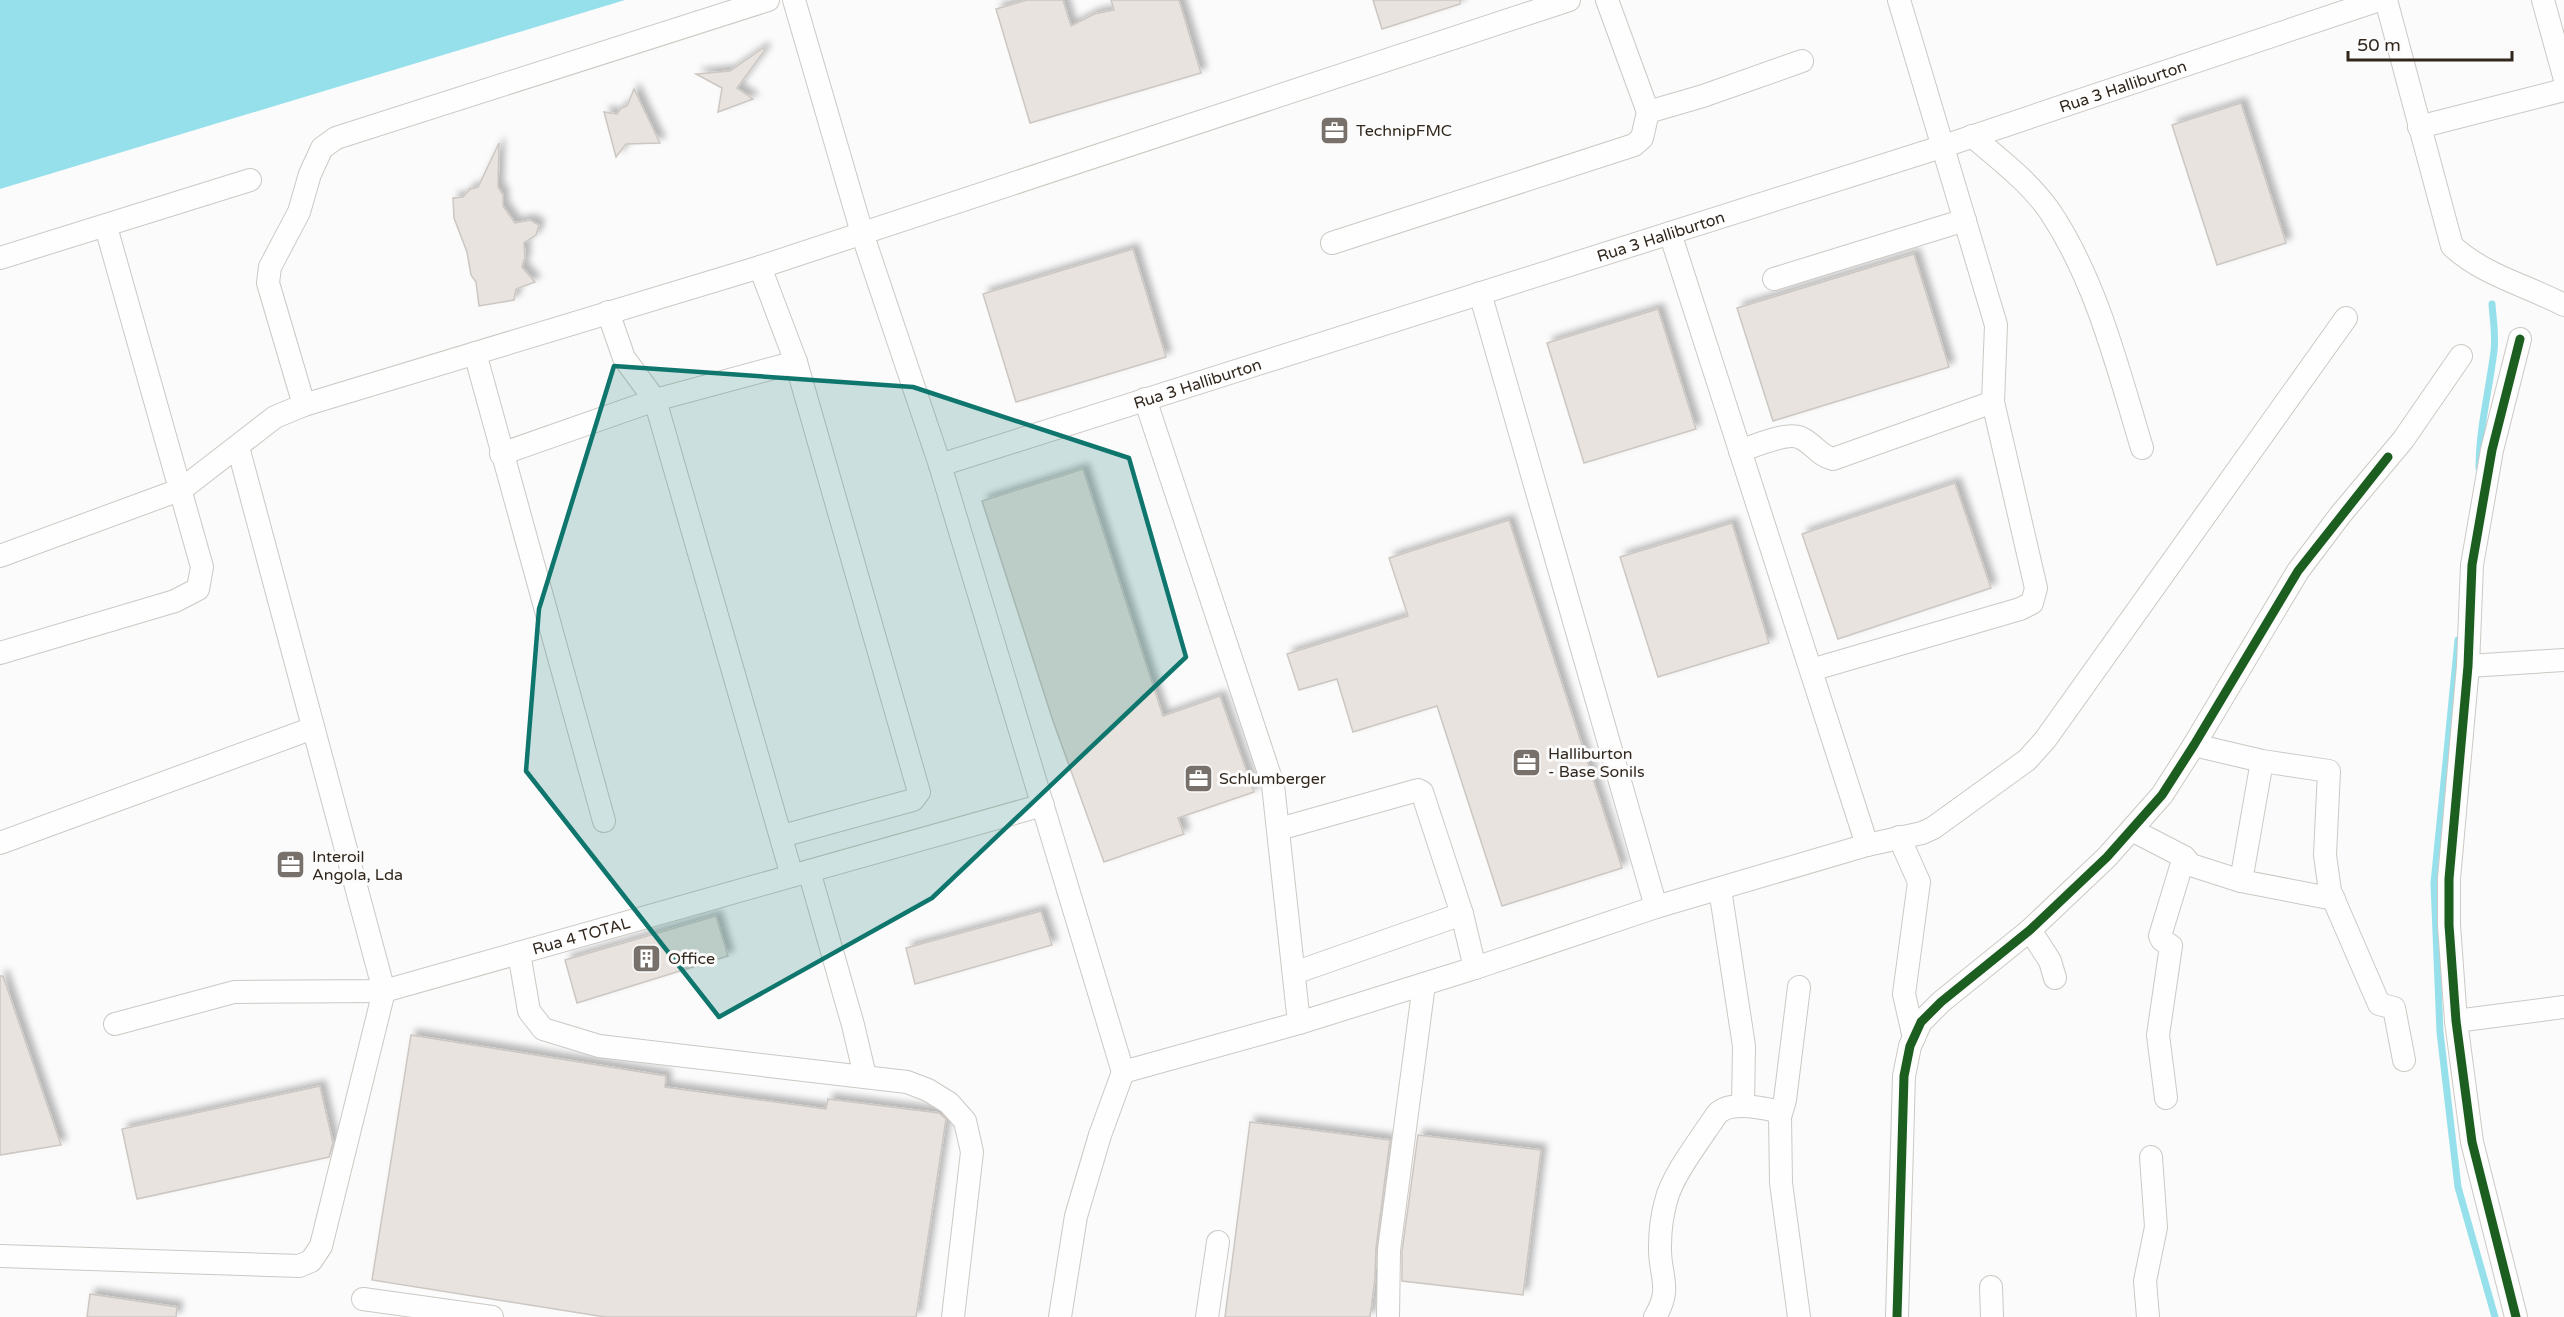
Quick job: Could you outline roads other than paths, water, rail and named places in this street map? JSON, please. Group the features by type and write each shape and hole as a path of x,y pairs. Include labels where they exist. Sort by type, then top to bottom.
{"street":[{"path":"304,405 268,283 270,267 299,212 310,174 322,148 336,138 768,0"},
{"path":"794,0 862,232 939,465 1123,1072 1100,1135 1076,1216 1060,1317"},
{"path":"0,556 182,489 275,417 304,405 760,267 1569,0"},
{"path":"1332,243 1634,146 1642,138 1648,112 1607,0"},
{"path":"1811,670 2020,609 2032,603 2036,588 1993,402 1996,325 1899,0"},
{"name":"Rua 3 Halliburton","path":"939,465 1941,147 2379,0"},
{"path":"2386,0 2452,246 2468,260 2493,274 2564,305"},
{"path":"2543,0 2564,76"},
{"path":"1648,112 1703,96 1802,61"},
{"path":"2420,127 2564,90"},
{"path":"1972,136 2022,178 2050,212 2075,255 2109,340 2142,448"},
{"path":"0,258 106,227 250,180"},
{"path":"1774,279 1965,220"},
{"path":"0,653 175,601 198,589 202,567 182,489 106,227"},
{"path":"1670,233 1867,845"},
{"path":"760,267 796,362 919,792 913,800 782,836"},
{"path":"1480,293 1656,907"},
{"path":"608,312 624,358 655,400 782,836 800,873 853,1025 865,1076"},
{"path":"1123,1072 1299,1023 1475,968 1656,907 1933,828 2027,760 2046,740 2346,318"},
{"path":"2516,1317 2472,1142 2456,1021 2449,879 2468,666 2472,565 2492,450 2520,339"},
{"path":"475,353 501,454 604,820"},
{"path":"1897,1317 1904,1076 1914,1038 1922,1022 1941,1002 2030,930 2107,857 2162,795 2298,571 2403,440 2461,356"},
{"path":"501,454 655,400 796,362"},
{"path":"1145,399 1273,785 1299,1023"},
{"path":"1740,451 1791,436 1801,438 1824,457 1833,459 1993,402"},
{"path":"0,1256 299,1266 311,1261 321,1246 384,991 238,447"},
{"path":"2468,666 2564,660"},
{"path":"0,843 313,728"},
{"path":"2194,745 2262,761 2329,771 2325,855 2330,891 2379,1004 2394,1008 2404,1060"},
{"path":"2241,881 2262,761"},
{"path":"1279,830 1418,790 1422,792 1461,914 1475,968"},
{"name":"Rua 4 TOTAL","path":"115,1024 234,992 384,991 1043,805"},
{"path":"2132,830 2184,857 2191,865 2241,881 2334,899"},
{"path":"1899,837 1920,882 1904,994 1914,1038"},
{"path":"2166,1098 2158,1035 2171,946 2160,936 2184,857"},
{"path":"1720,889 1744,1046 1743,1106"},
{"path":"1294,973 1461,914"},
{"path":"2030,930 2050,961 2055,978"},
{"path":"519,953 529,1011 543,1029 599,1046 907,1082 928,1090 949,1103 965,1120 972,1152 953,1317"},
{"path":"1388,1317 1389,1250 1424,984"},
{"path":"1799,987 1785,1100 1780,1117 1781,1183 1799,1317"},
{"path":"2456,1021 2564,1007"},
{"path":"1654,1317 1665,1293 1666,1283 1659,1247 1666,1198 1672,1184 1722,1108 1743,1106 1776,1111 1780,1117"},
{"path":"2148,1317 2145,1281 2156,1227 2151,1157"},
{"path":"1207,1317 1218,1242"},
{"path":"1991,1287 1992,1317"},
{"path":"363,1299 492,1317"}],"water":[{"path":"0,0 625,0 0,189"}],"waterway":[{"path":"2479,468 2482,424 2495,345 2492,304"},
{"path":"2458,640 2434,883 2440,1032 2458,1187 2495,1317"}],"place":[{"name":"TechnipFMC","path":"1335,130"},
{"name":"Halliburton - Base Sonils","path":"1527,762"},
{"name":"Schlumberger","path":"1198,778"},
{"name":"Interoil Angola, Lda","path":"291,865"},
{"name":"Office","path":"647,958"}]}
